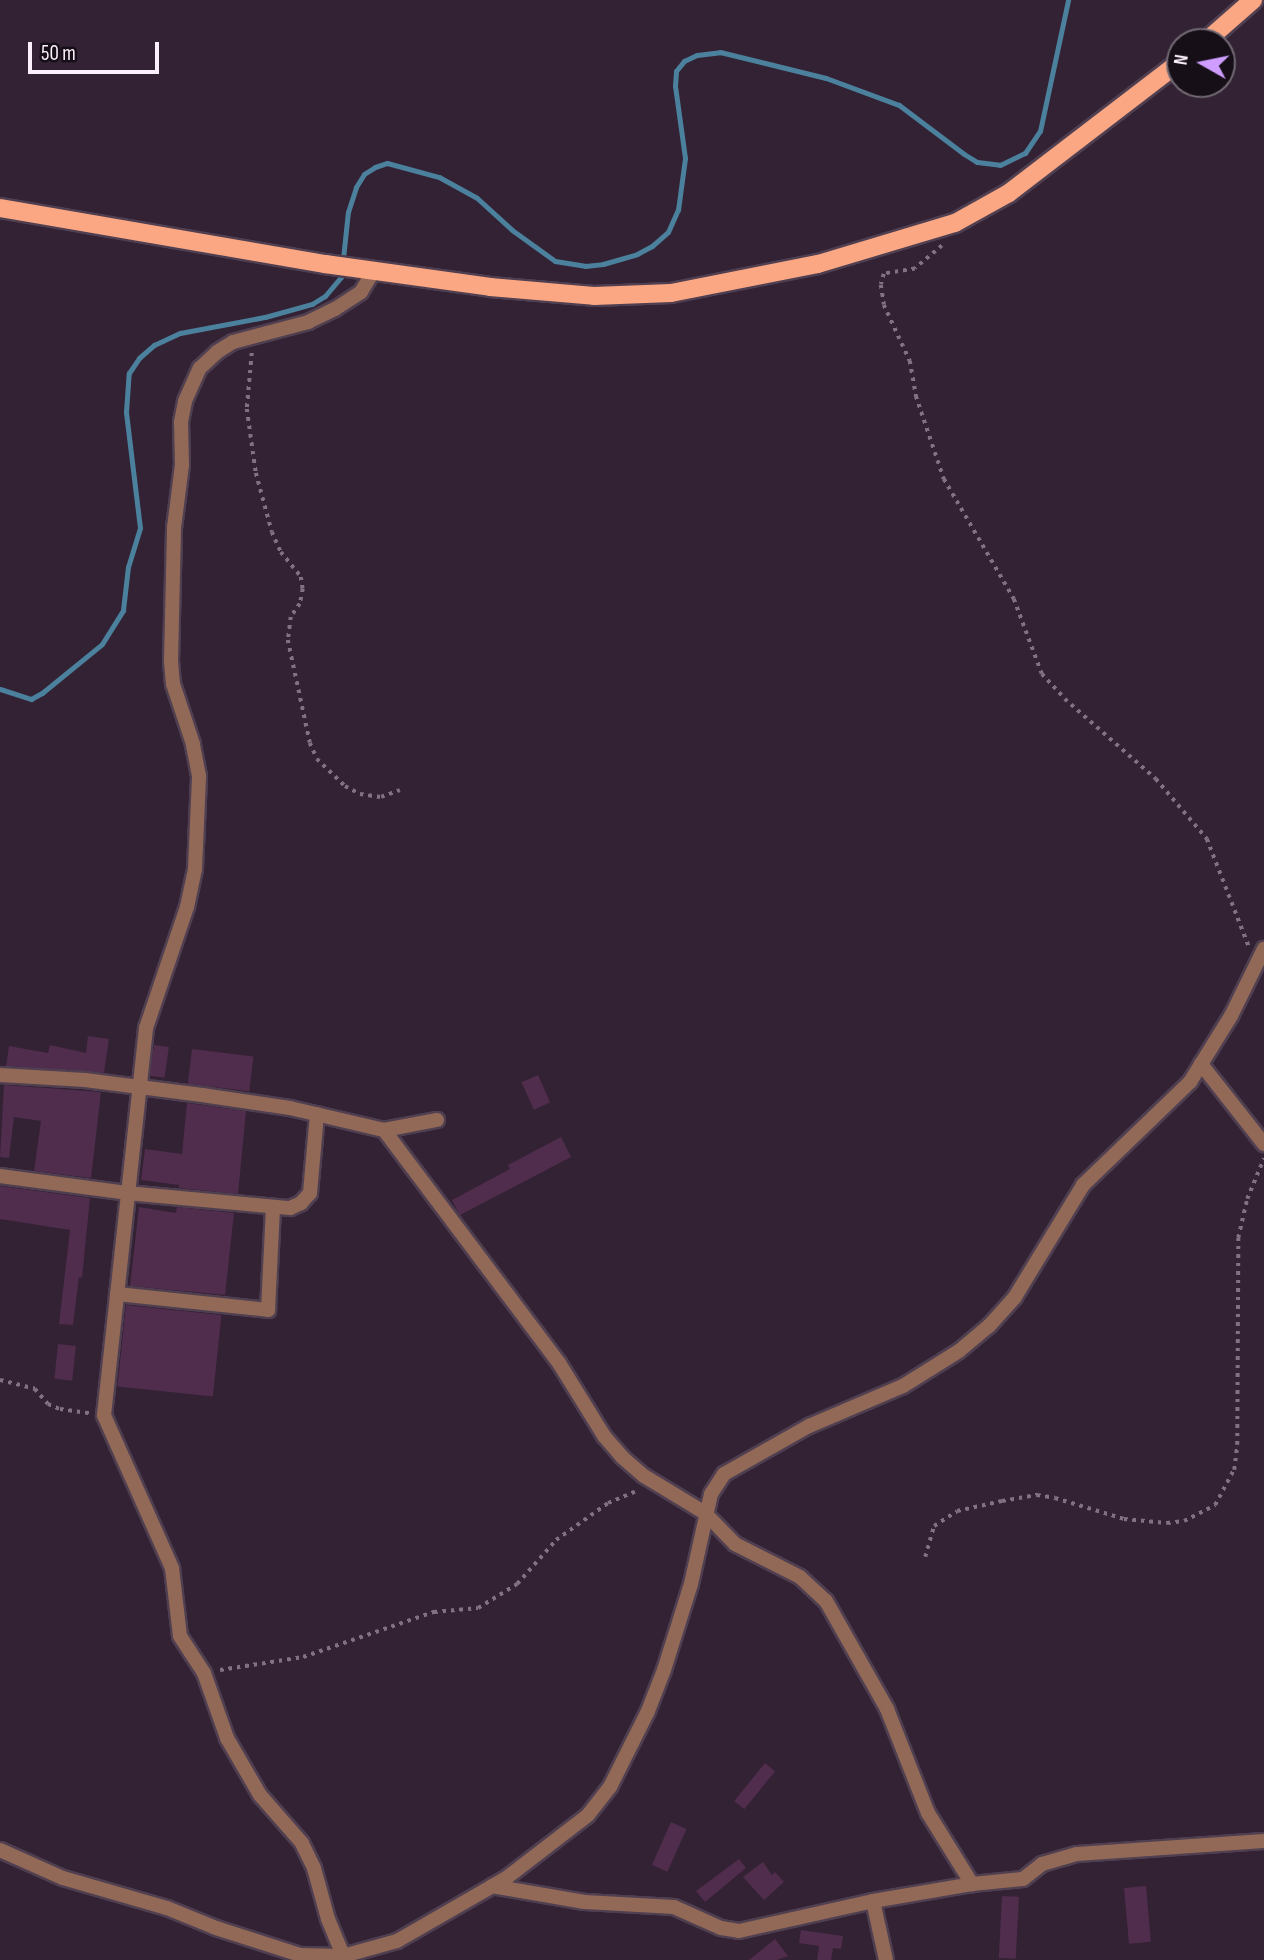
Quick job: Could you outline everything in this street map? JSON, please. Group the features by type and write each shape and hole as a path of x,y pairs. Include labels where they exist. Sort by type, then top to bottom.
{"main road":[{"path":"1221,28 1253,0"},
{"path":"0,208 325,264 490,287 607,296 671,293 844,257 955,223 999,199 1166,73"}],"street":[{"path":"344,1958 302,1843 260,1796 227,1738 204,1673 180,1636 172,1568 104,1415 146,1028 187,907 195,869 199,776 193,744 175,694 171,662 174,528 182,465 181,422 191,383 200,368 233,342 307,322 335,309 361,292 374,270"},
{"path":"0,1850 63,1878 167,1908 280,1951 344,1958 397,1941 492,1886 561,1838 588,1815 610,1787 648,1711 691,1584 710,1494 724,1474 809,1426 903,1386 959,1351 989,1326 1015,1297 1083,1185 1174,1098 1201,1064 1264,949"},
{"path":"1201,1064 1264,1144"},
{"path":"0,1076 85,1080 317,1115 384,1130 437,1120"},
{"path":"0,1176 127,1193 273,1209 290,1208 301,1203 310,1193 317,1115"},
{"path":"384,1130 559,1363 604,1436 622,1457 705,1513 736,1544 800,1577 826,1601 887,1709 928,1813 972,1884"},
{"path":"117,1294 268,1310 273,1209"},
{"path":"492,1886 585,1902 674,1906 721,1928 739,1931 791,1922 873,1901 972,1884 1023,1879 1042,1864 1077,1854 1264,1841"},
{"path":"873,1901 886,1960"}],"path":[{"path":"943,244 915,269 884,274 881,285 884,305 910,361 916,396 944,479 1014,599 1042,674 1065,699 1156,779 1207,839 1257,965"},
{"path":"256,335 247,389 248,427 263,504 272,532 281,552 301,577 303,589 300,604 291,617 288,639 310,743 317,760 360,794 381,797 400,790"},
{"path":"925,1557 934,1526 957,1511 1002,1501 1046,1496 1124,1519 1167,1523 1184,1521 1215,1505 1234,1470 1237,1445 1238,1238 1247,1199 1264,1158"},
{"path":"0,1380 36,1389 48,1404 60,1409 104,1415"},
{"path":"204,1673 303,1657 434,1612 478,1608 517,1584 556,1540 608,1503 626,1493 660,1485"}],"building":[{"path":"88,1036 109,1039 104,1073 6,1066 9,1046 48,1053 50,1045 86,1053"},
{"path":"154,1045 169,1047 165,1078 150,1076"},
{"path":"192,1049 254,1057 249,1091 188,1084"},
{"path":"538,1075 550,1102 534,1110 522,1082"},
{"path":"4,1085 101,1092 91,1178 34,1171 41,1121 14,1117 9,1158 0,1157"},
{"path":"187,1103 246,1111 238,1194 179,1188 179,1185 141,1180 145,1149 182,1154"},
{"path":"561,1137 571,1157 460,1215 452,1200 510,1169 508,1165"},
{"path":"0,1186 90,1198 82,1278 79,1277 73,1325 59,1324 70,1230 0,1219"},
{"path":"139,1207 176,1213 177,1207 234,1213 225,1295 130,1286"},
{"path":"126,1305 221,1315 213,1397 117,1387"},
{"path":"58,1344 76,1346 72,1381 54,1379"},
{"path":"765,1763 775,1771 744,1809 734,1801"},
{"path":"671,1822 687,1829 667,1872 652,1865"},
{"path":"739,1859 746,1868 705,1902 696,1891"},
{"path":"763,1862 772,1875 775,1872 784,1882 764,1900 743,1877"},
{"path":"1146,1886 1151,1942 1129,1944 1124,1888"},
{"path":"1002,1896 1019,1897 1016,1959 999,1958"},
{"path":"801,1930 843,1936 841,1949 833,1948 831,1960 817,1960 819,1946 799,1943"},
{"path":"775,1939 788,1956 777,1960 749,1960"}],"waterway":[{"path":"0,689 31,699 42,693 102,644 123,610 128,567 140,528 126,412 129,373 139,358 154,345 180,333 265,317 312,304 325,296 341,277 348,212 356,187 364,174 387,163 439,177 477,198 512,230 555,261 585,266 603,264 637,254 652,246 668,232 678,210 685,158 675,86 676,71 684,61 697,55 720,52 826,78 899,105 977,162 1000,165 1025,153 1040,131 1068,0"}]}
